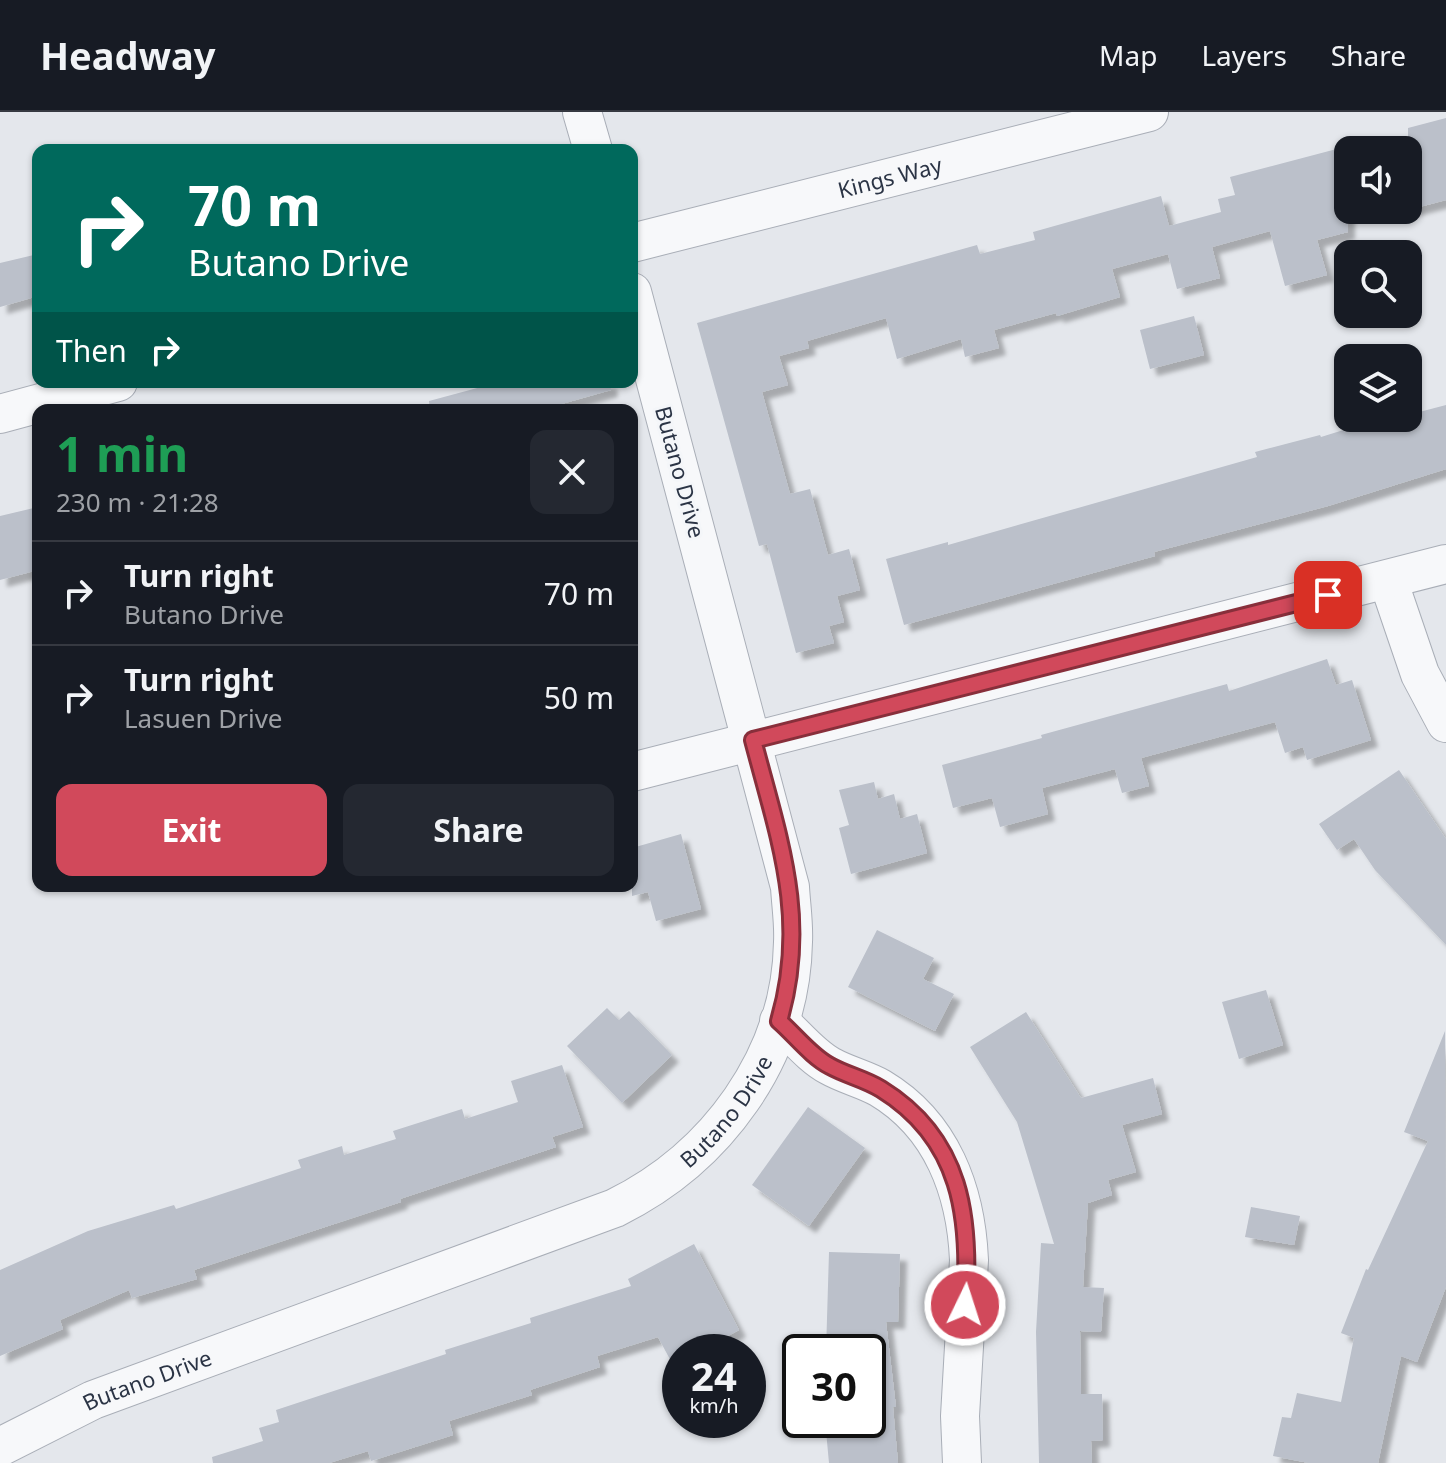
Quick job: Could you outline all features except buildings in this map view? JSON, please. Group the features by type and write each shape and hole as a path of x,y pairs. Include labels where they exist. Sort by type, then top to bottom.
{"street":[{"path":"582,112 591,144"},
{"name":"Kings Way","path":"638,241 1149,112"},
{"name":"Butano Drive","path":"0,1447 93,1400 615,1208 682,1166 720,1128 752,1085 787,996 793,943 790,887 638,314"},
{"path":"37,404 96,388"},
{"path":"0,414 32,405"},
{"path":"638,770 1446,564"},
{"path":"1388,580 1420,674 1446,723"},
{"path":"779,1021 827,1065 878,1087 901,1102 919,1120 948,1162 964,1210 968,1234 960,1416 962,1463"}],"route":[{"path":"965,1305 969,1260 964,1210 948,1162 935,1140 901,1102 878,1087 827,1065 779,1021 787,996 793,943 790,887 753,740 1328,595"}]}
